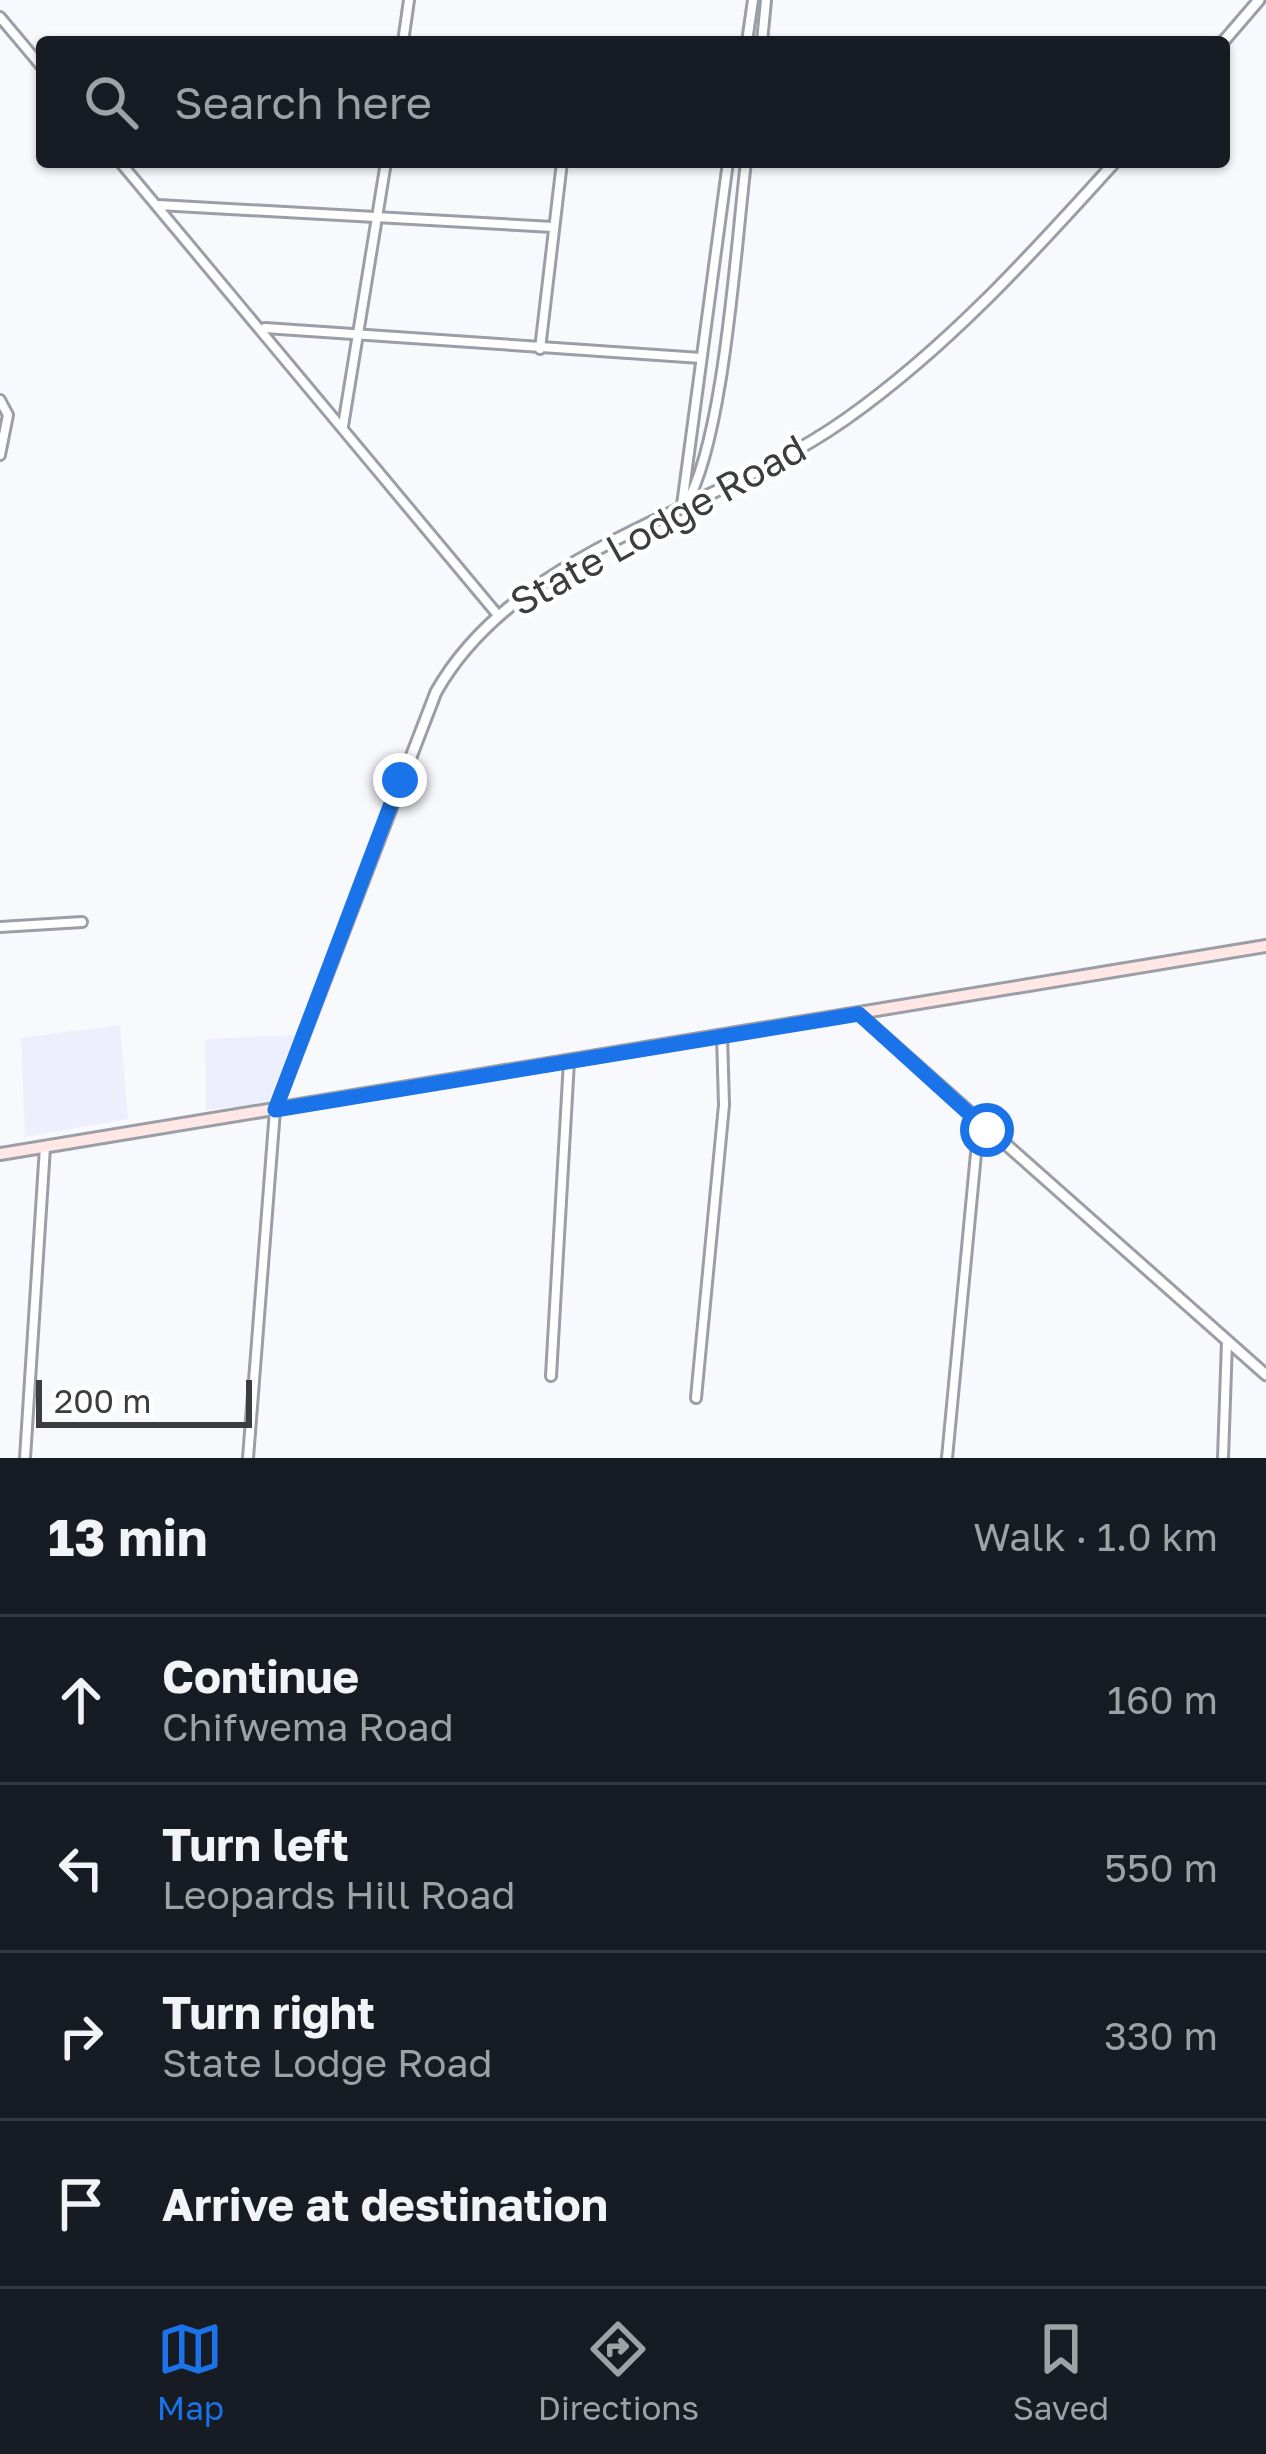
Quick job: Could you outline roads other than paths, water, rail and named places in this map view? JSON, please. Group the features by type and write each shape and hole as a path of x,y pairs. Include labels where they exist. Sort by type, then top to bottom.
{"main road":[{"path":"0,1154 1266,946"}],"street":[{"path":"404,36 409,0"},
{"path":"748,36 753,0"},
{"path":"763,36 766,0"},
{"path":"1228,36 1258,0"},
{"path":"0,17 36,60"},
{"path":"125,168 264,328 497,614"},
{"path":"343,426 385,168"},
{"path":"540,349 561,168"},
{"path":"681,512 727,168"},
{"path":"681,512 694,491 713,410 745,168"},
{"name":"State Lodge Road","path":"275,1110 436,692 452,663 497,614 574,563 681,512 844,421 959,327 1109,168"},
{"path":"157,205 553,227"},
{"path":"264,328 701,358"},
{"path":"0,400 8,429 0,455"},
{"path":"0,927 82,922"},
{"path":"859,1014 1266,1375"},
{"path":"696,1398 724,1105 722,1036"},
{"path":"551,1376 569,1060"},
{"path":"248,1458 275,1110"},
{"path":"947,1458 979,1122"},
{"path":"26,1458 45,1147"},
{"path":"1223,1458 1227,1341"}]}
